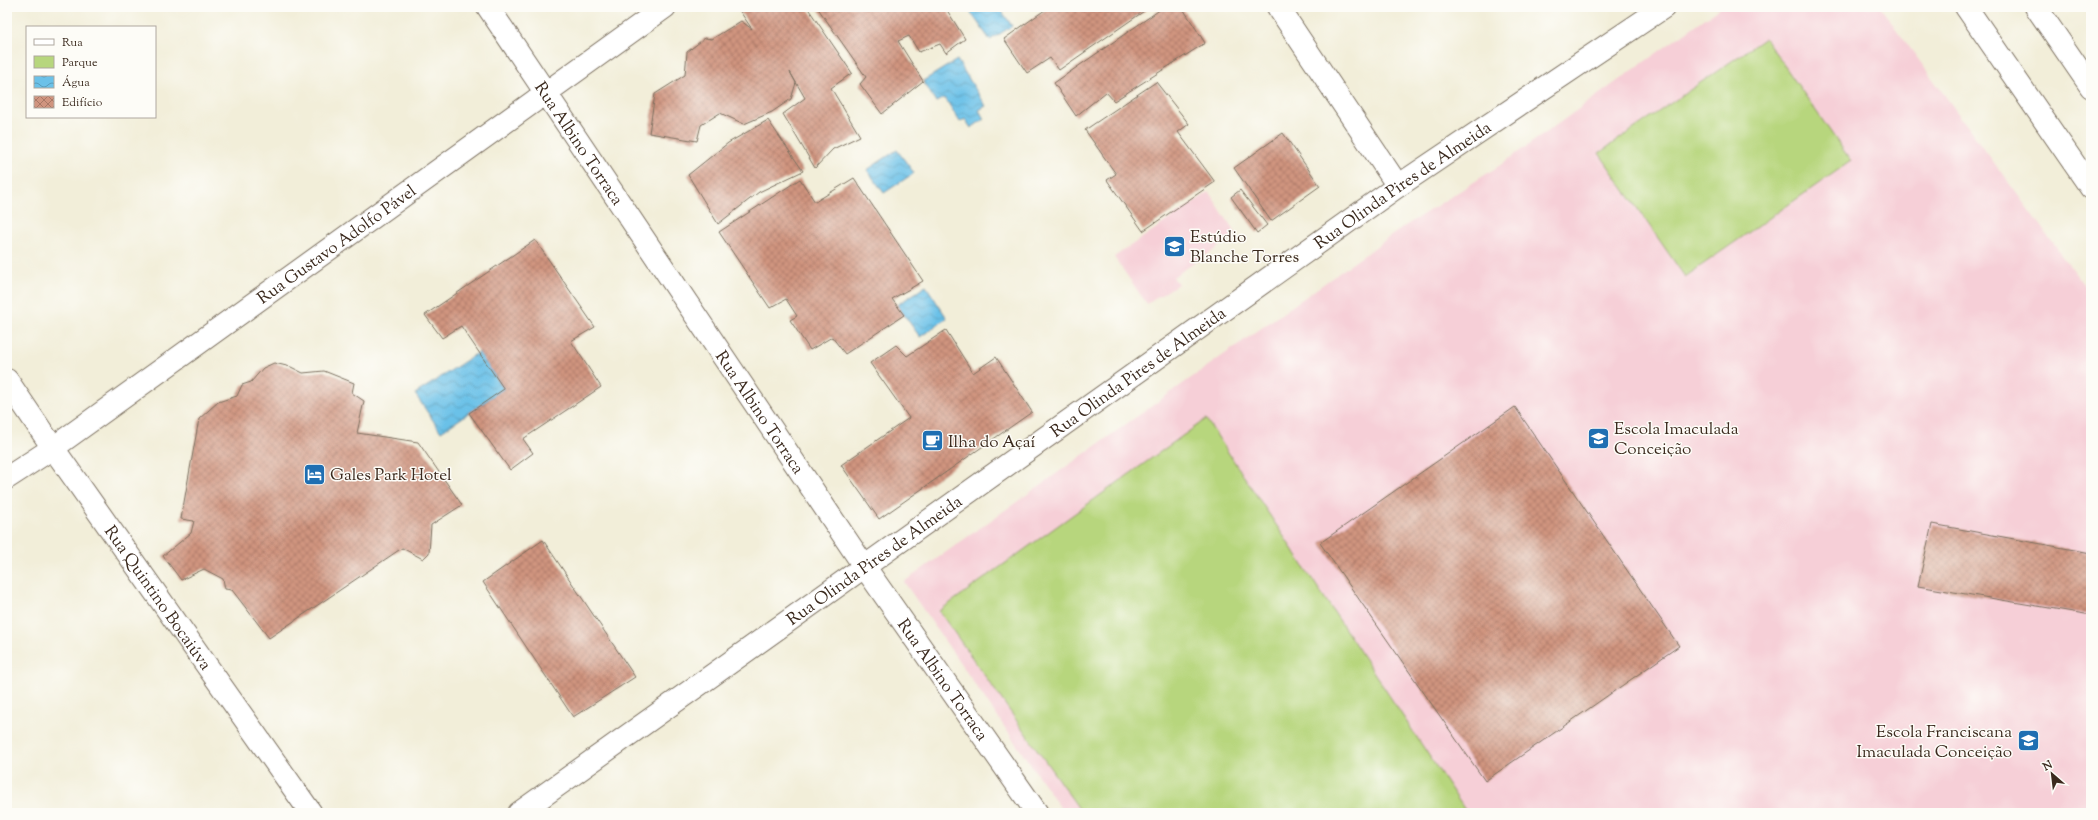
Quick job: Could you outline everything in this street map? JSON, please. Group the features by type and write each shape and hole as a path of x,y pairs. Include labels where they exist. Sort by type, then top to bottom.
{"street":[{"name":"Rua Albino Torraca","path":"488,7 546,91 864,566 1037,813"},
{"name":"Rua Gustavo Adolfo Pável","path":"7,478 52,448 546,91 665,7"},
{"path":"1278,7 1398,186"},
{"name":"Rua Olinda Pires de Almeida","path":"519,813 1398,186 1664,7"},
{"path":"1966,7 2091,188"},
{"path":"2036,7 2091,87"},
{"name":"Rua Quintino Bocaiúva","path":"7,380 52,448 311,813"}],"shaded area":[{"name":"Escola Imaculada Conceição","path":"1721,7 1880,7 2091,295 2091,813 1064,813 904,582 1405,226 1499,166"},
{"name":"Estúdio Blanche Torres","path":"1209,192 1237,235 1173,277 1178,284 1147,304 1114,257"}],"green space":[{"path":"1765,38 1851,161 1685,277 1599,153"},
{"path":"1206,419 1467,813 1082,813 939,611"}],"water":[{"path":"967,7 999,7 1012,26 990,40"},
{"path":"957,60 986,106 979,110 984,119 971,128 965,119 960,122 945,98 936,102 923,81"},
{"path":"897,150 914,173 884,193 867,170"},
{"path":"926,286 947,318 920,337 897,305"},
{"path":"479,352 504,389 441,432 415,394"}],"building":[{"path":"737,7 807,7 852,73 831,88 860,136 833,149 815,168 783,114 805,98 790,72 796,83 791,99 772,112 744,124 720,113 701,125 697,141 649,133 655,94 685,75 687,52 705,38 712,39 741,21 752,29"},
{"path":"817,7 945,7 965,39 946,53 940,44 919,52 909,36 898,41 923,81 882,114 860,84 866,77"},
{"path":"1049,7 1150,7 1059,70 1050,58 1027,73 1004,39"},
{"path":"1164,7 1182,7 1205,43 1114,101 1106,92 1076,116 1054,83"},
{"path":"1156,82 1189,124 1178,132 1215,182 1143,231 1107,180 1116,174 1085,130"},
{"path":"768,120 803,171 759,192 718,224 688,175 728,143"},
{"path":"1283,133 1320,186 1271,221 1234,168"},
{"path":"854,178 923,281 892,299 904,315 845,354 832,337 810,350 790,320 797,316 786,299 770,308 719,232 800,179 815,202"},
{"path":"1240,190 1267,225 1257,233 1231,197"},
{"path":"535,240 595,327 571,341 601,387 523,439 533,453 510,470 469,413 504,389 461,326 442,338 425,315"},
{"name":"Ilha do Açaí","path":"946,330 973,373 996,357 1032,412 879,519 841,465 909,418 870,363 896,345 907,356"},
{"name":"Gales Park Hotel","path":"274,363 291,367 303,373 324,371 354,383 352,393 364,401 357,433 418,442 462,505 431,525 429,553 423,559 402,548 269,638 232,590 225,589 223,579 204,569 181,580 163,556 191,533 194,521 181,519 199,419 218,402 237,396 242,385 251,382 263,368"},
{"path":"1515,407 1679,646 1485,781 1320,543"},
{"path":"1932,524 2091,553 2091,615 1918,586"},
{"path":"543,540 635,677 573,717 483,582"}],"place":[{"name":"Estúdio Blanche Torres","path":"1175,246"},
{"name":"Escola Imaculada Conceição","path":"1599,438"},
{"name":"Ilha do Açaí","path":"933,441"},
{"name":"Gales Park Hotel","path":"315,474"},
{"name":"Escola Franciscana Imaculada Conceição","path":"2028,741"}]}
